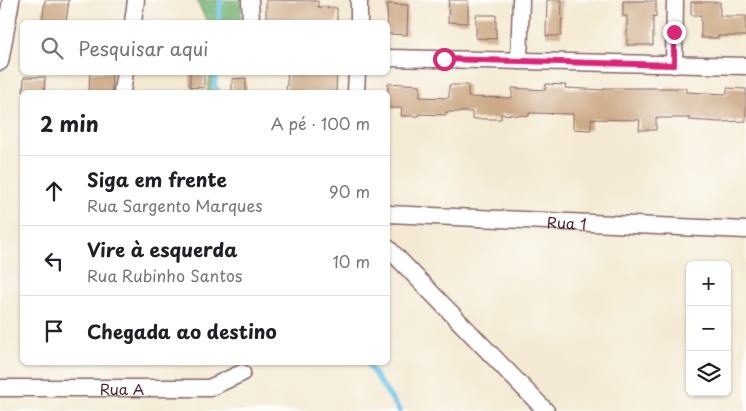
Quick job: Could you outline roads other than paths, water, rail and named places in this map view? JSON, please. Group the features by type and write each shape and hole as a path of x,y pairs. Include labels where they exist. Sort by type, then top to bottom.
{"street":[{"path":"0,62 12,0"},
{"path":"133,20 136,0"},
{"path":"250,0 251,20"},
{"path":"359,0 359,20"},
{"path":"519,61 521,0"},
{"path":"674,65 675,0"},
{"path":"390,58 746,66"},
{"path":"122,90 125,75"},
{"path":"356,90 357,75"},
{"name":"Rua 1","path":"390,214 746,230"},
{"path":"390,250 546,411"},
{"name":"Rua A","path":"0,388 209,388 242,373"}],"waterway":[{"path":"218,20 221,0"},
{"path":"214,90 216,75"},
{"path":"368,365 400,411"}]}
